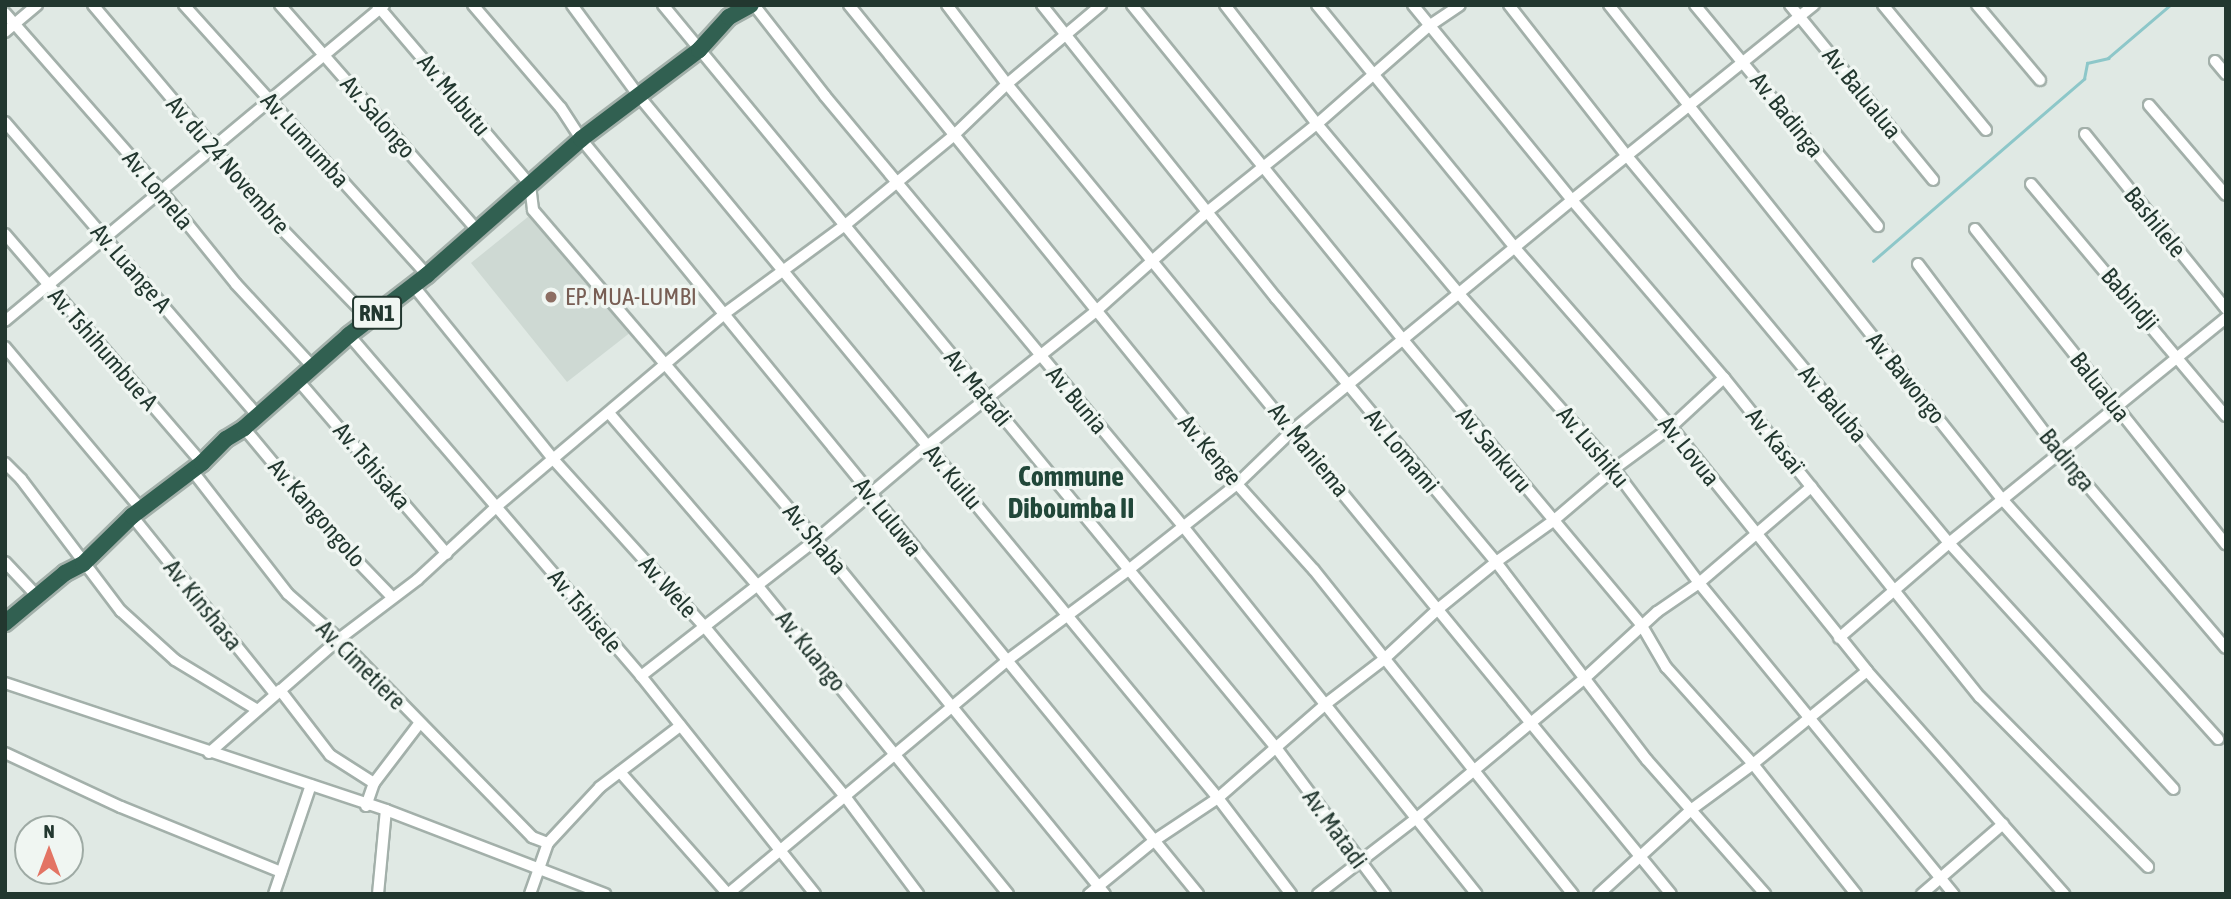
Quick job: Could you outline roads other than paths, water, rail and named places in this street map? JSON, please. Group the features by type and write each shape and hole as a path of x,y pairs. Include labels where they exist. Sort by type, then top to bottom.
{"highway":[{"name":"RN1","path":"5,623 65,573 83,564 137,513 420,279 580,139 699,50 729,18 752,5"}],"street":[{"path":"5,32 37,5"},
{"name":"Av. du 24 Novembre","path":"93,5 279,226 369,319"},
{"name":"Av. Lumumba","path":"184,5 271,102 420,279"},
{"name":"Av. Salongo","path":"280,5 476,229"},
{"name":"Av. Luluwa","path":"473,5 561,108 580,139 1005,662 1198,894"},
{"name":"Av. Kuilu","path":"572,5 638,95 1218,797 1291,894"},
{"name":"Av. Matadi","path":"663,5 1127,571 1277,749 1385,894"},
{"name":"Av. Bunia","path":"752,5 1182,525 1327,703 1477,894"},
{"name":"Av. Kenge","path":"849,5 1237,484 1314,570 1383,660 1573,894"},
{"name":"Av. Maniema","path":"947,5 1007,84 1671,894"},
{"name":"Av. Lomami","path":"1042,5 1207,212 1496,562 1647,760 1765,894"},
{"path":"209,753 338,639 447,554 496,507 724,314 844,226 953,136 1007,84 1101,5"},
{"name":"Av. Sankuru","path":"1132,5 1404,341 1642,626 1666,667 1753,764 1856,894"},
{"name":"Av. Lushiku","path":"1225,5 1317,124 1460,295 1614,469 1699,583 1938,878 1954,894"},
{"name":"Av. Lovua","path":"1317,5 1515,248 1671,427 1839,638 2064,894"},
{"name":"Av. Kasaï","path":"1413,5 1572,200 1724,378 1980,697 2148,867"},
{"path":"641,676 816,540 927,446 1096,312 1207,212 1317,124 1429,26 1460,5"},
{"name":"Av. Baluba","path":"1509,5 1627,156 1949,543 2174,789"},
{"name":"Av. Bawongo","path":"1609,5 2003,499 2218,739"},
{"name":"Av. Badinga","path":"1695,5 1878,226"},
{"name":"Av. Balualua","path":"1790,5 1933,180"},
{"path":"620,772 728,894 1005,662 1237,484 1293,430 1814,5"},
{"path":"1883,5 1986,130"},
{"path":"1977,5 2040,80"},
{"path":"5,321 271,102 381,6"},
{"name":"Av. Mubutu","path":"381,6 530,185"},
{"name":"Av. Lomela","path":"5,13 161,191 236,284 312,366"},
{"path":"2214,61 2226,74"},
{"path":"2149,105 2226,195"},
{"name":"Av. Luange A","path":"5,122 257,415"},
{"name":"Bashilele","path":"2085,134 2226,309"},
{"name":"Babindji","path":"2031,184 2179,356 2226,416"},
{"name":"Av. Shaba","path":"530,185 533,210 816,540 1102,890"},
{"name":"Balualua","path":"1975,229 2226,544"},
{"name":"Av. Tshihumbue A","path":"5,234 197,466"},
{"name":"Badinga","path":"1918,264 2059,452 2226,648"},
{"name":"Av. Wele","path":"420,279 553,459 704,626 844,795 918,894"},
{"path":"1839,638 2059,452 2226,318"},
{"name":"Av. Tshisele","path":"349,335 641,676 815,894"},
{"name":"Av. Kinshasa","path":"5,347 277,692 330,755 374,783"},
{"path":"1089,894 1102,890 1154,840 1218,797 1277,749 1327,703 1383,660 1438,609 1671,427 1724,378"},
{"name":"Av. Tshisaka","path":"298,379 447,554"},
{"name":"Av. Kuango","path":"609,413 757,585 1008,894"},
{"name":"Av. Kangongolo","path":"243,428 339,542 392,597"},
{"path":"5,463 21,479 121,611 163,651 256,709"},
{"name":"Av. Cimetiere","path":"197,466 288,594 338,639 533,837 548,843"},
{"path":"1318,894 1418,817 1529,722 1586,678 1642,626 1699,583 1811,486"},
{"path":"5,562 37,596"},
{"path":"1599,894 1692,809 1753,764 1807,717 1867,671"},
{"path":"5,683 311,785 366,806 386,810 606,894"},
{"path":"366,806 374,783 419,724"},
{"path":"530,894 548,843 600,787 681,726"},
{"path":"5,753 121,807 281,872"},
{"path":"274,894 311,785"},
{"path":"378,894 386,810"},
{"path":"1922,894 2003,824"}],"waterway":[{"path":"1873,261 2084,79 2087,63 2108,58 2170,5"}],"place":[{"name":"EP. MUA-LUMBI","path":"551,297"}],"district":[{"name":"Commune Diboumba II","path":"1071,492"}]}
